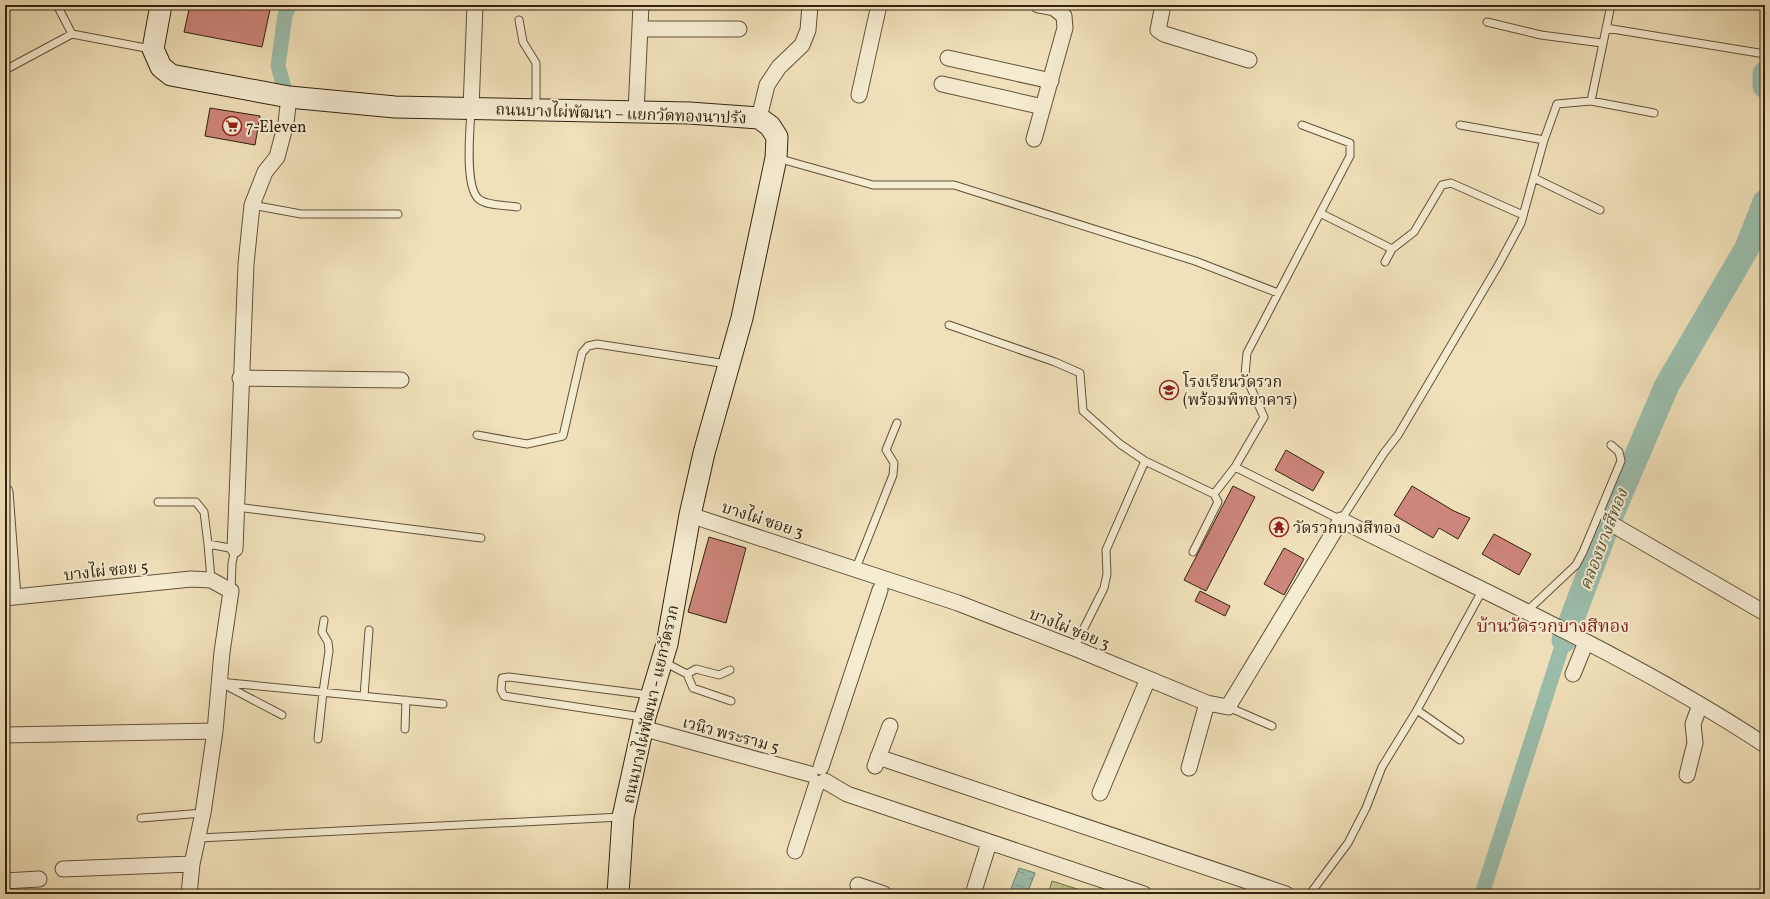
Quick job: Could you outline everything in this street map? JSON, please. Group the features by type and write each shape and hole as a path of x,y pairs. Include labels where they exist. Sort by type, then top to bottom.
{"street":[{"path":"153,49 161,5"},
{"path":"471,108 475,5"},
{"path":"636,112 641,5"},
{"path":"759,118 767,85 779,67 802,45 808,30 810,5"},
{"path":"859,95 878,5"},
{"path":"1034,139 1065,28 1064,16 1054,8 1038,5"},
{"path":"1163,5 1158,30 1164,34 1249,60"},
{"path":"640,29 739,29"},
{"name":"ถนนบางไผ่พัฒนา – แยกวัดทองนาปรัง","path":"153,49 161,67 171,75 289,97 395,107 636,112 759,118 770,126 777,137 776,158 742,318 704,453 690,514"},
{"path":"948,58 1051,81"},
{"path":"942,84 1043,107"},
{"path":"235,549 240,378 246,258 252,205 265,172 277,157 286,123 289,97"},
{"path":"240,378 401,380"},
{"path":"6,492 9,598"},
{"name":"บางไผ่ ซอย 3","path":"690,514 958,603 1074,648 1207,703 1228,707"},
{"name":"ถนนบางไผ่พัฒนา - แยกวัดรวก","path":"618,894 623,817 643,723 667,644 690,514"},
{"path":"1228,707 1341,520 1583,640 1700,705 1765,745"},
{"path":"1615,526 1765,613"},
{"name":"บางไผ่ ซอย 5","path":"9,598 191,579 211,580"},
{"path":"188,894 192,864 199,838 215,731 219,682 230,591 211,580"},
{"path":"795,851 818,776 880,590"},
{"path":"1573,674 1583,640"},
{"path":"1100,793 1148,679"},
{"path":"1188,768 1207,703"},
{"path":"1687,774 1695,743 1693,724 1700,705"},
{"name":"เวนิว พระราม 5","path":"643,723 818,776 847,794 1139,893"},
{"path":"890,726 877,762 1286,894"},
{"path":"5,735 215,731"},
{"path":"973,894 989,843"},
{"path":"63,869 192,864"},
{"path":"5,881 39,879"},
{"path":"858,885 884,894"}],"lane":[{"path":"57,5 72,34"},
{"path":"1591,101 1611,5"},
{"path":"519,20 523,42 536,63 536,110"},
{"path":"1487,22 1541,35 1602,43"},
{"path":"1606,28 1761,54"},
{"path":"5,70 72,34 153,49"},
{"path":"1235,467 1341,520 1402,428 1499,264 1523,215 1544,140 1557,104 1591,101 1654,113"},
{"path":"471,108 470,176 476,197 482,202 517,207"},
{"path":"1214,494 1235,467 1264,417 1245,375 1247,352 1350,156 1350,143 1302,124"},
{"path":"1460,125 1544,140"},
{"path":"776,158 873,185 954,185 1195,261 1278,293"},
{"path":"1534,178 1600,210"},
{"path":"1385,262 1392,249 1414,232 1442,185 1451,183 1523,215"},
{"path":"252,205 301,214 398,214"},
{"path":"1320,213 1392,249"},
{"path":"949,325 1055,362 1080,373 1083,411 1120,444 1145,461 1214,494 1218,502 1193,552"},
{"path":"477,435 527,444 563,436 582,353 588,346 597,344 729,364"},
{"path":"856,568 893,475 894,464 886,450 897,423"},
{"path":"1526,612 1576,565 1583,552 1621,461 1619,452 1611,445"},
{"path":"1074,648 1104,588 1107,574 1106,550 1145,461"},
{"path":"158,502 196,502 204,512 211,580"},
{"path":"236,507 481,538"},
{"path":"208,544 235,549 232,563 230,591"},
{"path":"1310,894 1348,843 1366,808 1382,767 1417,710 1482,591"},
{"path":"318,739 322,692 329,651 328,642 322,632 324,620"},
{"path":"364,696 369,630"},
{"path":"662,661 687,674 692,688 731,701"},
{"path":"687,674 696,669 719,675 730,670"},
{"path":"643,723 504,696 501,690 502,678 509,677 651,696"},
{"path":"219,682 443,704"},
{"path":"219,682 282,715"},
{"path":"405,728 406,700"},
{"path":"1228,707 1272,726"},
{"path":"1417,710 1460,740"},
{"path":"141,818 203,813"},
{"path":"199,838 623,817"}],"green space":[{"path":"1052,881 1093,894 1048,894"}],"water":[{"path":"1019,868 1035,873 1027,894 1009,894"}],"building":[{"path":"190,5 271,5 262,47 184,32"},
{"name":"7-Eleven","path":"210,108 260,116 255,145 205,136"},
{"path":"1286,450 1324,472 1313,491 1275,470"},
{"path":"1233,486 1255,497 1206,591 1184,580"},
{"path":"1412,486 1454,511 1470,518 1458,539 1439,528 1433,538 1394,515"},
{"path":"1494,534 1531,554 1519,575 1482,554"},
{"path":"709,537 746,548 726,623 688,612"},
{"path":"1284,548 1304,559 1284,595 1264,584"},
{"path":"1200,591 1230,606 1225,616 1195,601"}],"waterway":[{"path":"284,87 278,66 285,15 290,5"},
{"name":"คลองบางสีทอง","path":"1765,74 1765,86"},
{"name":"คลองบางสีทอง","path":"1564,640 1610,518 1667,385 1747,248 1765,202"},
{"name":"คลองบางสีทอง","path":"1482,894 1564,640"}],"place":[{"name":"7-Eleven","path":"232,126"},
{"name":"โรงเรียนวัดรวก (พร้อมพิทยาคาร)","path":"1169,390"},
{"name":"วัดรวกบางสีทอง","path":"1279,527"}],"district":[{"name":"บ้านวัดรวกบางสีทอง","path":"1553,626"}]}
